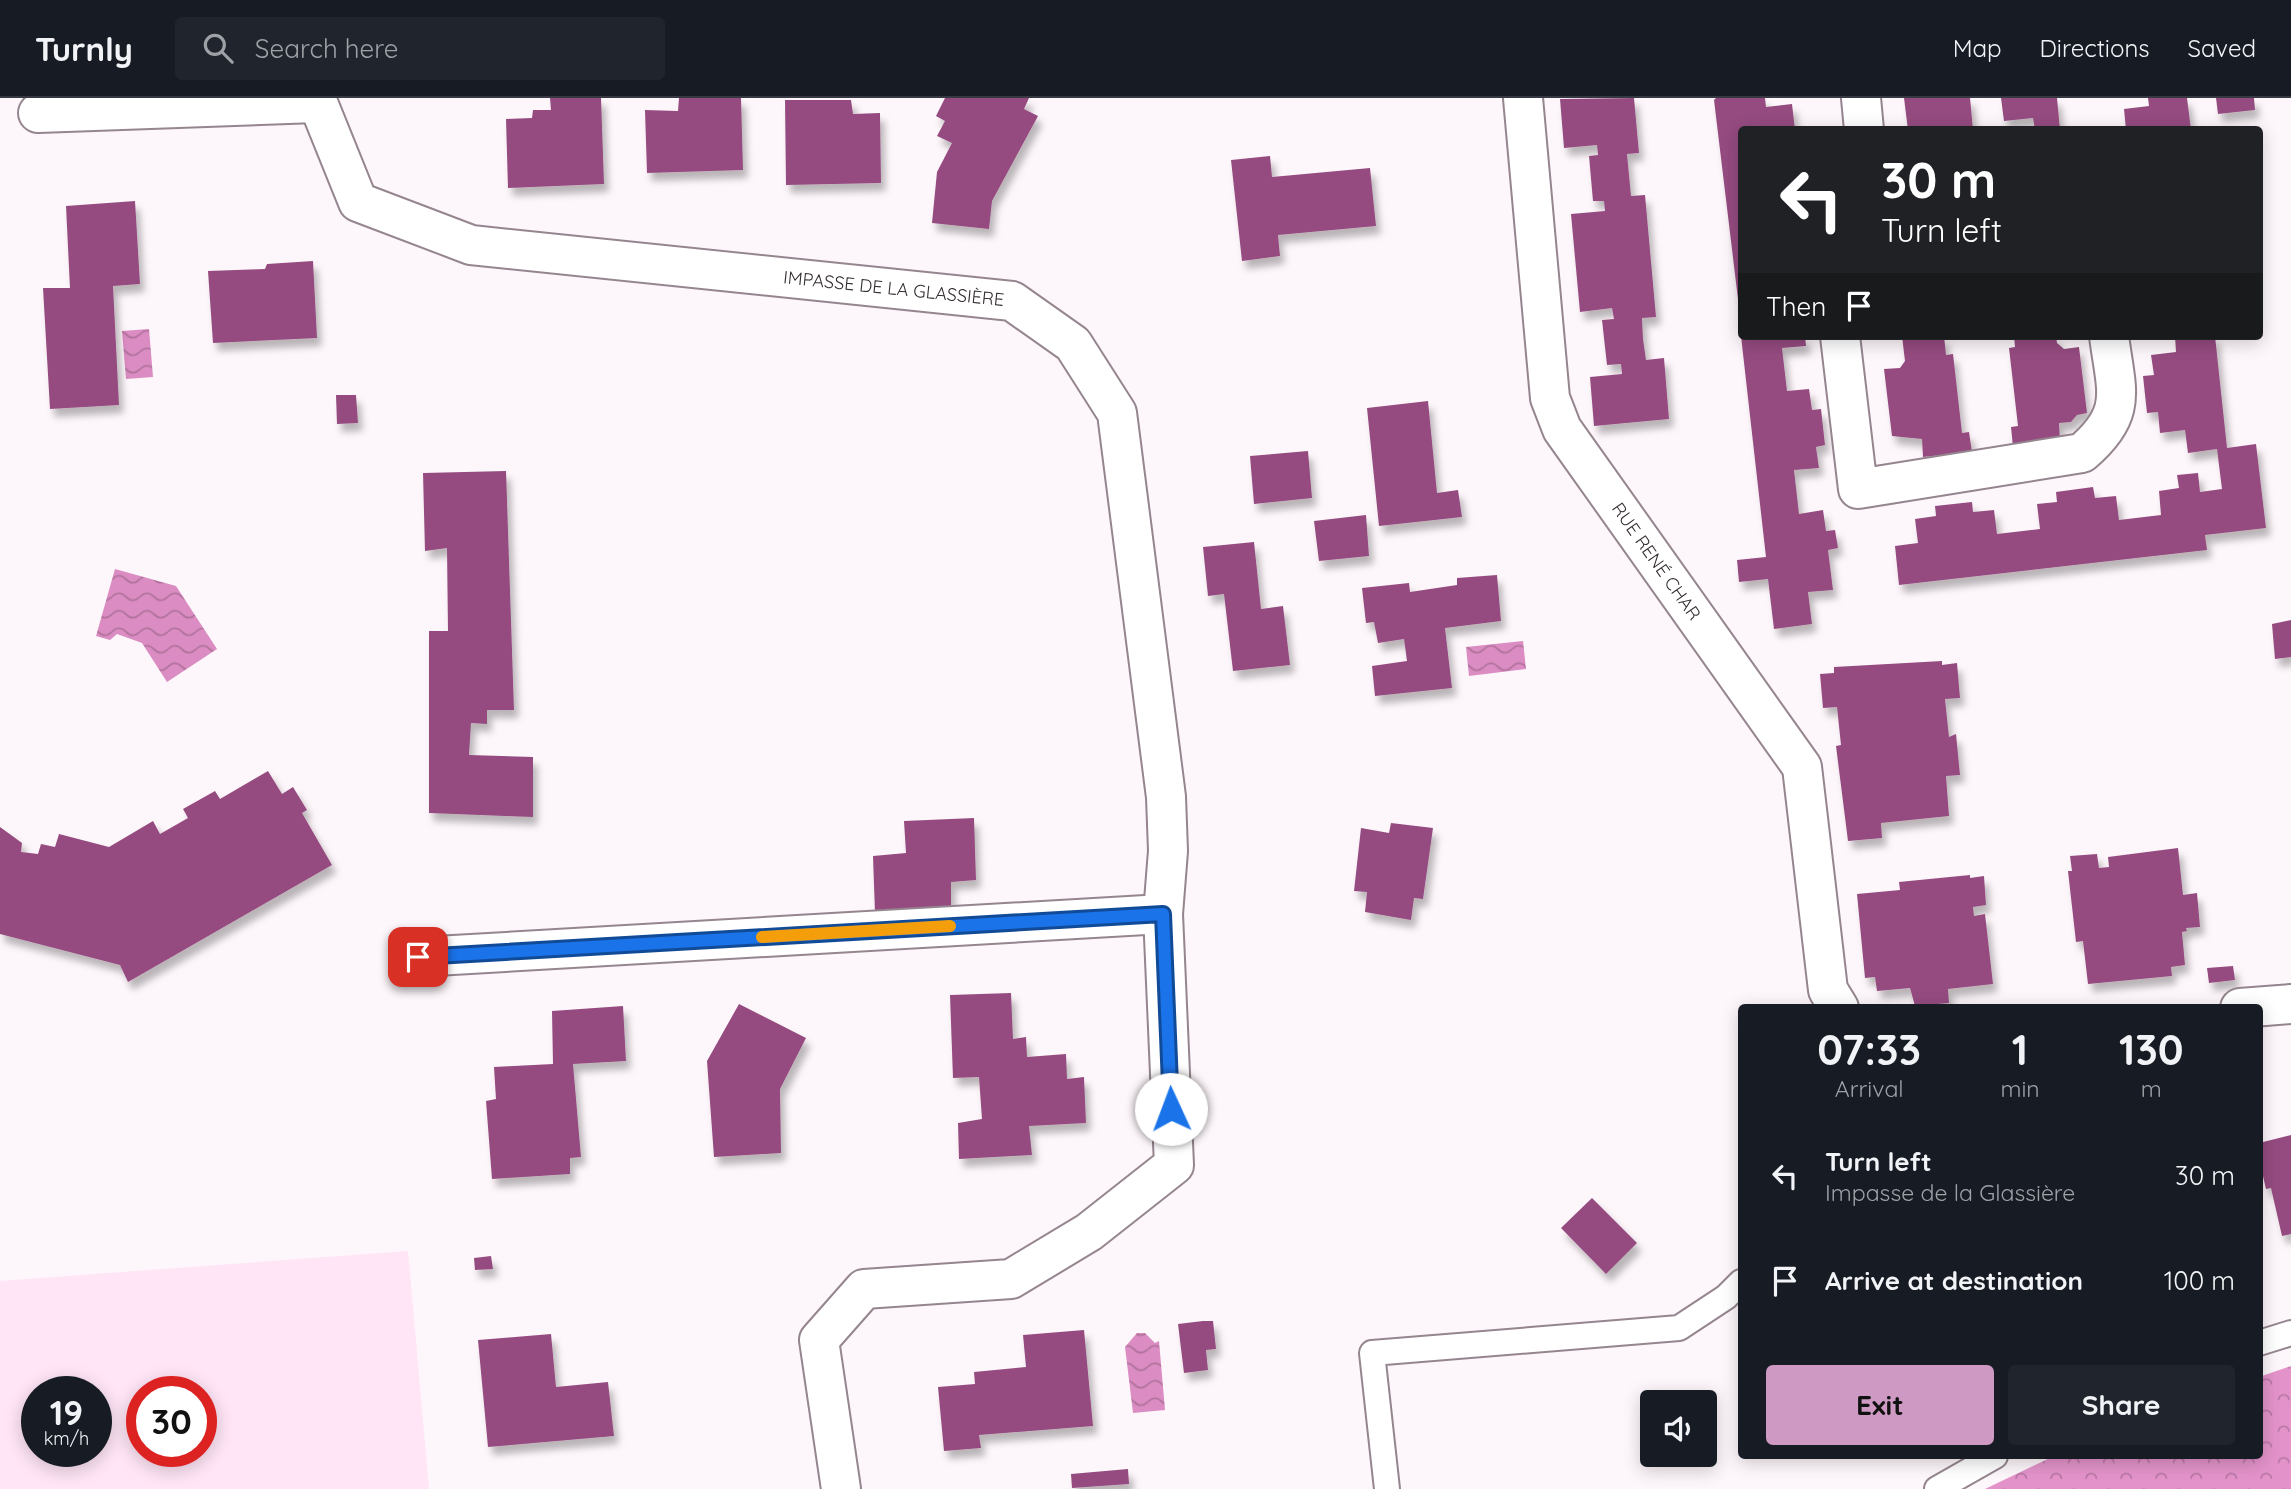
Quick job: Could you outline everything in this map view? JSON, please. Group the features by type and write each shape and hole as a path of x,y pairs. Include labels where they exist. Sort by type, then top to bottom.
{"street":[{"name":"RUE RENÉ CHAR","path":"1523,98 1549,398 1562,429 1802,767 1828,990 1837,1004"},
{"path":"1861,98 1864,126"},
{"name":"IMPASSE DE LA GLASSIÈRE","path":"37,113 316,100 358,202 471,245 1012,301 1073,344 1116,413 1166,797 1168,851 1163,914 1174,1165 1089,1232 1011,1279 864,1289 819,1340 841,1489"},
{"path":"1840,340 1858,489 2082,453 2105,434 2118,402 2110,340"},
{"path":"418,957 1163,914"},
{"path":"2263,1006 2291,1004"}],"lane":[{"path":"1387,1489 1371,1353 1679,1328 1727,1297 1738,1285"},
{"path":"2263,1342 2291,1333"},
{"path":"1937,1489 1990,1459"}],"shaded area":[{"path":"408,1251 429,1489 0,1489 0,1281"}],"green space":[{"path":"2291,1366 2291,1489 1985,1489 2048,1459 2263,1459 2263,1376"}],"water":[{"path":"149,329 153,377 126,379 122,331"},
{"path":"115,569 176,586 217,649 167,682 142,643 117,634 110,640 96,636"},
{"path":"1523,641 1526,669 1469,676 1466,647"},
{"path":"1137,1333 1145,1333 1155,1343 1159,1341 1165,1410 1133,1413 1125,1347"}],"building":[{"path":"550,98 601,98 604,184 508,188 506,119 532,118 533,110 551,110"},
{"path":"679,98 741,98 743,170 647,173 645,110 678,111"},
{"path":"945,98 1029,98 1024,109 1038,116 992,201 989,229 932,223 937,172 952,143 937,136 945,121 936,116"},
{"path":"1634,98 1639,153 1627,154 1631,196 1645,195 1656,317 1642,318 1643,339 1646,360 1664,358 1669,419 1594,426 1590,377 1622,374 1621,364 1607,365 1602,320 1614,319 1612,308 1580,312 1571,214 1605,211 1604,201 1593,201 1589,156 1598,155 1597,145 1564,148 1560,99"},
{"path":"1765,98 1766,107 1792,104 1795,126 1738,126 1738,299 1714,100"},
{"path":"1904,98 1970,98 1973,126 1908,126"},
{"path":"2001,98 2057,98 2060,126 2034,126 2033,118 2004,121"},
{"path":"2148,98 2187,98 2190,126 2126,126 2124,109 2149,106"},
{"path":"2216,98 2254,98 2255,110 2218,114"},
{"path":"785,100 851,100 853,114 880,113 881,183 786,185"},
{"path":"1270,156 1272,177 1370,168 1376,226 1278,235 1280,256 1242,261 1231,160"},
{"path":"135,201 140,284 113,286 119,405 50,409 43,288 70,288 66,206"},
{"path":"313,261 317,338 213,343 208,271 265,269 267,264"},
{"path":"1741,340 1805,340 1806,346 1782,348 1787,391 1809,389 1812,410 1821,409 1825,445 1816,447 1819,468 1794,470 1799,514 1823,510 1826,531 1835,530 1838,548 1828,550 1833,590 1808,592 1812,624 1774,629 1768,579 1739,582 1737,560 1766,557"},
{"path":"1902,340 1944,340 1946,355 1953,354 1962,433 1969,432 1972,452 1923,457 1922,439 1892,436 1884,369 1900,368 1905,361"},
{"path":"2014,340 2057,340 2064,349 2079,347 2087,413 2077,415 2071,422 2059,423 2060,441 2013,447 2011,427 2018,426 2009,348 2015,347"},
{"path":"2175,340 2215,340 2227,448 2256,444 2266,528 2205,535 2207,550 1899,585 1895,546 1918,543 1915,519 1936,516 1935,506 1972,502 1973,512 1994,510 1997,534 2040,529 2037,504 2057,502 2056,492 2093,487 2095,498 2116,496 2119,520 2161,515 2159,491 2179,488 2177,475 2198,473 2200,492 2222,489 2217,449 2188,453 2185,430 2160,433 2158,412 2147,413 2143,376 2154,375 2151,355 2176,352"},
{"path":"336,395 356,395 358,423 337,424"},
{"path":"1428,401 1437,493 1458,490 1462,517 1379,526 1367,408"},
{"path":"1308,451 1312,498 1254,504 1250,456"},
{"path":"506,471 514,710 487,710 487,724 471,723 469,755 533,757 533,817 429,813 429,631 448,631 447,548 425,551 423,473"},
{"path":"1366,515 1369,556 1319,561 1314,521"},
{"path":"1254,542 1261,609 1283,606 1290,665 1233,671 1224,594 1208,596 1203,547"},
{"path":"1497,575 1501,621 1445,628 1452,688 1375,696 1372,666 1407,661 1404,639 1378,643 1374,622 1366,623 1362,588 1409,583 1410,592 1457,585 1457,578"},
{"path":"2291,620 2291,657 2275,659 2272,624"},
{"path":"1942,661 1942,665 1957,663 1960,698 1945,699 1949,737 1956,734 1960,775 1946,776 1949,816 1881,823 1882,838 1848,841 1836,746 1841,745 1837,707 1823,708 1820,674 1834,673 1834,667"},
{"path":"268,771 282,794 293,787 307,810 302,813 332,865 128,982 120,965 0,934 0,827 22,843 21,852 38,854 41,844 55,847 59,834 109,847 153,821 160,834 188,818 183,809 215,791 220,799"},
{"path":"974,818 976,880 951,882 951,908 875,913 873,856 906,853 904,821"},
{"path":"1391,823 1433,828 1423,899 1414,898 1411,920 1365,912 1367,892 1354,891 1361,828 1389,833"},
{"path":"2178,848 2183,895 2197,893 2200,927 2186,928 2187,931 2182,932 2185,965 2171,967 2172,976 2088,984 2083,941 2076,942 2068,871 2072,871 2070,856 2097,854 2099,868 2109,867 2108,857"},
{"path":"1984,876 1986,905 1973,907 1974,916 1985,914 1993,984 1948,989 1949,1003 1914,1004 1910,988 1877,991 1875,977 1865,978 1857,894 1900,890 1899,882"},
{"path":"2233,966 2235,980 2209,983 2207,968"},
{"path":"1011,993 1013,1039 1026,1037 1027,1057 1066,1054 1067,1079 1084,1077 1086,1123 1029,1126 1032,1155 959,1159 958,1123 982,1119 979,1077 953,1078 950,995"},
{"path":"739,1004 806,1038 780,1089 781,1153 714,1157 707,1061"},
{"path":"623,1006 626,1061 573,1064 581,1157 570,1158 570,1174 492,1179 486,1101 496,1099 494,1067 553,1064 552,1011"},
{"path":"2291,1135 2291,1234 2282,1236 2271,1188 2266,1189 2263,1176 2263,1142"},
{"path":"1592,1198 1637,1243 1606,1274 1561,1228"},
{"path":"491,1256 493,1269 475,1270 474,1258"},
{"path":"1213,1321 1216,1349 1206,1350 1208,1370 1184,1373 1178,1324"},
{"path":"1084,1330 1093,1426 979,1435 981,1448 944,1451 938,1387 975,1384 974,1372 1026,1367 1023,1335"},
{"path":"551,1334 556,1387 608,1382 614,1436 488,1447 478,1340"},
{"path":"1128,1469 1129,1484 1072,1488 1071,1474"}],"slow traffic":[{"path":"762,937 950,926"}],"route":[{"path":"418,957 1163,914 1171,1109"}]}
